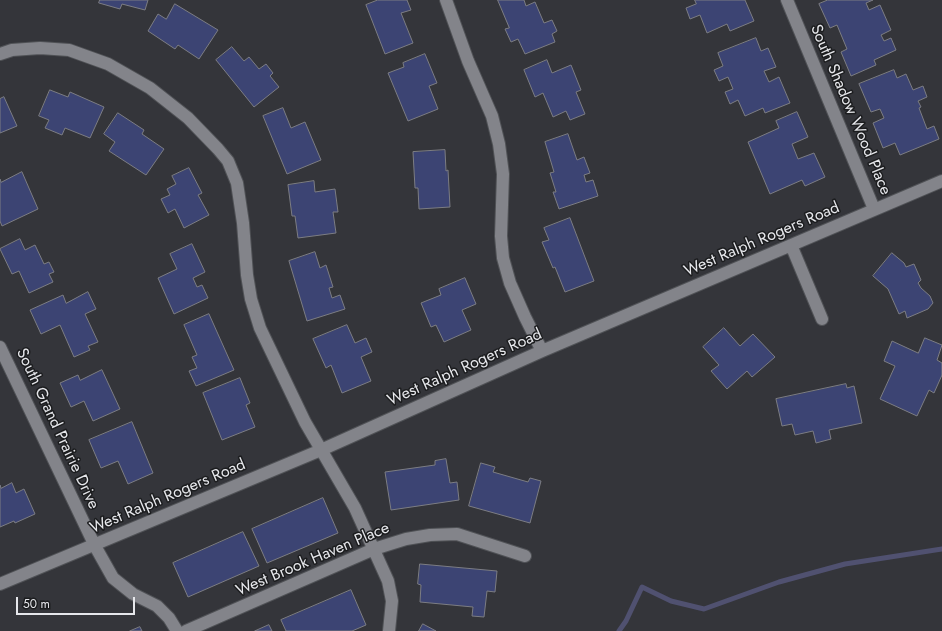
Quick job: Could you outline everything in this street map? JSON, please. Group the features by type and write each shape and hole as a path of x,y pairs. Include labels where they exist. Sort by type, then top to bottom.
{"street":[{"path":"446,0 468,61 492,116 499,144 503,174 501,236 503,258 510,283 525,318 542,351"},
{"name":"South Shadow Wood Place","path":"787,0 874,209"},
{"path":"0,54 12,50 40,48 69,50 108,64 150,88 188,118 218,148 228,161 236,183 243,223 244,249 250,299 260,328 305,422 355,508 388,581 392,601 389,631"},
{"name":"West Ralph Rogers Road","path":"0,584 95,546 321,450 542,351 942,180"},
{"path":"791,245 822,319"},
{"name":"South Grand Prairie Drive","path":"0,347 95,546 113,578 133,594 157,606 169,618 177,631"},
{"name":"West Brook Haven Place","path":"186,631 374,549 412,538 430,535 457,534 525,556"}],"building":[{"path":"100,0 148,0 145,10 122,4 120,9 99,3"},
{"path":"378,0 407,0 411,10 401,13 413,43 385,54 366,5"},
{"path":"498,0 524,0 526,6 535,2 544,23 552,20 557,31 552,34 555,42 525,54 518,39 511,42 505,29 509,28"},
{"path":"695,0 745,0 754,21 730,31 727,24 707,33 700,15 690,19 686,8 696,4"},
{"path":"828,0 873,0 866,3 869,10 880,5 891,30 881,35 884,41 891,38 896,50 874,60 876,65 851,76 841,52 847,49 837,25 830,28 819,4"},
{"path":"175,4 218,30 199,59 178,45 175,49 148,31 158,14 166,19"},
{"path":"756,38 761,51 768,48 776,67 764,71 769,82 779,77 790,103 765,113 763,108 745,116 738,100 730,104 725,92 733,89 728,77 719,81 714,70 723,66 718,53"},
{"path":"232,47 244,61 249,57 259,69 266,64 273,73 270,76 279,87 254,107 216,60"},
{"path":"425,54 437,83 429,86 438,109 408,121 388,73 404,67 403,63"},
{"path":"547,60 552,73 571,65 581,90 576,92 585,114 570,120 566,111 553,117 543,93 535,97 524,70"},
{"path":"894,70 897,78 906,74 913,90 923,86 927,97 918,101 921,107 919,108 927,129 934,126 939,139 900,155 895,143 883,148 873,123 884,118 880,109 871,112 859,84"},
{"path":"50,90 68,97 70,92 104,107 90,138 65,128 62,135 45,128 49,120 39,116"},
{"path":"4,97 17,126 0,133 0,99"},
{"path":"283,108 291,128 305,122 321,160 287,174 263,116"},
{"path":"797,112 808,137 792,144 798,159 814,153 825,177 805,186 802,180 770,194 748,142 779,128 776,121"},
{"path":"118,113 144,130 142,134 164,149 146,175 109,151 115,142 104,134"},
{"path":"568,134 577,160 584,157 590,173 584,175 586,182 593,180 598,196 559,209 553,192 556,192 550,173 554,172 545,142"},
{"path":"445,150 446,171 448,170 450,207 419,209 418,188 415,188 413,152"},
{"path":"189,168 202,193 198,195 209,215 184,228 175,209 168,213 161,199 170,195 167,189 176,184 172,176"},
{"path":"22,172 38,209 2,226 0,221 0,179 1,182"},
{"path":"314,181 315,192 335,189 338,212 333,212 336,233 298,238 295,216 292,216 288,185"},
{"path":"570,218 594,281 565,292 555,267 553,268 542,242 549,240 544,228"},
{"path":"20,239 25,250 35,245 44,264 49,262 54,272 49,274 53,282 29,293 19,271 12,274 0,249"},
{"path":"192,244 205,272 193,278 197,287 202,285 208,298 174,314 158,278 177,269 170,254"},
{"path":"315,252 320,268 326,265 333,287 329,288 332,298 340,295 345,309 307,321 289,261"},
{"path":"892,253 904,263 906,267 914,264 921,280 918,283 930,296 933,303 928,309 907,318 905,311 899,314 888,289 873,276"},
{"path":"465,278 476,304 462,310 471,330 444,342 436,325 431,327 421,303 441,295 439,289"},
{"path":"88,292 96,309 85,314 98,342 88,346 90,350 74,357 60,325 41,334 30,310 63,295 66,303"},
{"path":"209,314 234,370 196,386 189,371 197,368 192,357 197,355 184,325"},
{"path":"347,325 355,343 366,338 372,352 361,357 371,381 342,393 331,365 326,368 313,339"},
{"path":"724,328 740,346 753,334 775,357 752,377 747,371 727,389 711,371 719,365 703,347"},
{"path":"925,338 942,345 937,360 942,363 942,375 934,393 929,390 917,416 880,399 895,366 884,361 892,341 918,353"},
{"path":"102,370 120,409 93,421 84,401 71,407 60,383 78,375 80,380"},
{"path":"240,378 250,403 246,405 255,427 222,440 203,393"},
{"path":"846,384 847,388 854,386 862,423 829,430 831,439 816,443 813,431 795,435 792,424 782,426 776,399"},
{"path":"132,422 153,473 128,484 118,461 101,468 89,440"},
{"path":"446,459 450,483 457,482 459,500 391,510 385,472 435,465 435,461"},
{"path":"481,463 495,467 493,472 528,482 530,478 541,481 530,523 469,506"},
{"path":"12,483 16,493 24,489 35,514 15,523 14,521 0,527 0,485 1,488"},
{"path":"323,498 338,533 267,563 252,529"},
{"path":"243,532 259,566 188,597 173,563"},
{"path":"420,564 497,571 495,592 487,591 484,617 472,616 473,607 420,602 421,585 418,584"},
{"path":"351,590 366,625 352,631 286,631 281,620"},
{"path":"423,624 436,631 419,631"},
{"path":"269,625 272,631 255,631"},
{"path":"140,627 142,631 130,631"}],"waterway":[{"path":"619,631 626,621 642,587 671,601 704,609 779,582 845,564 942,549"}]}
